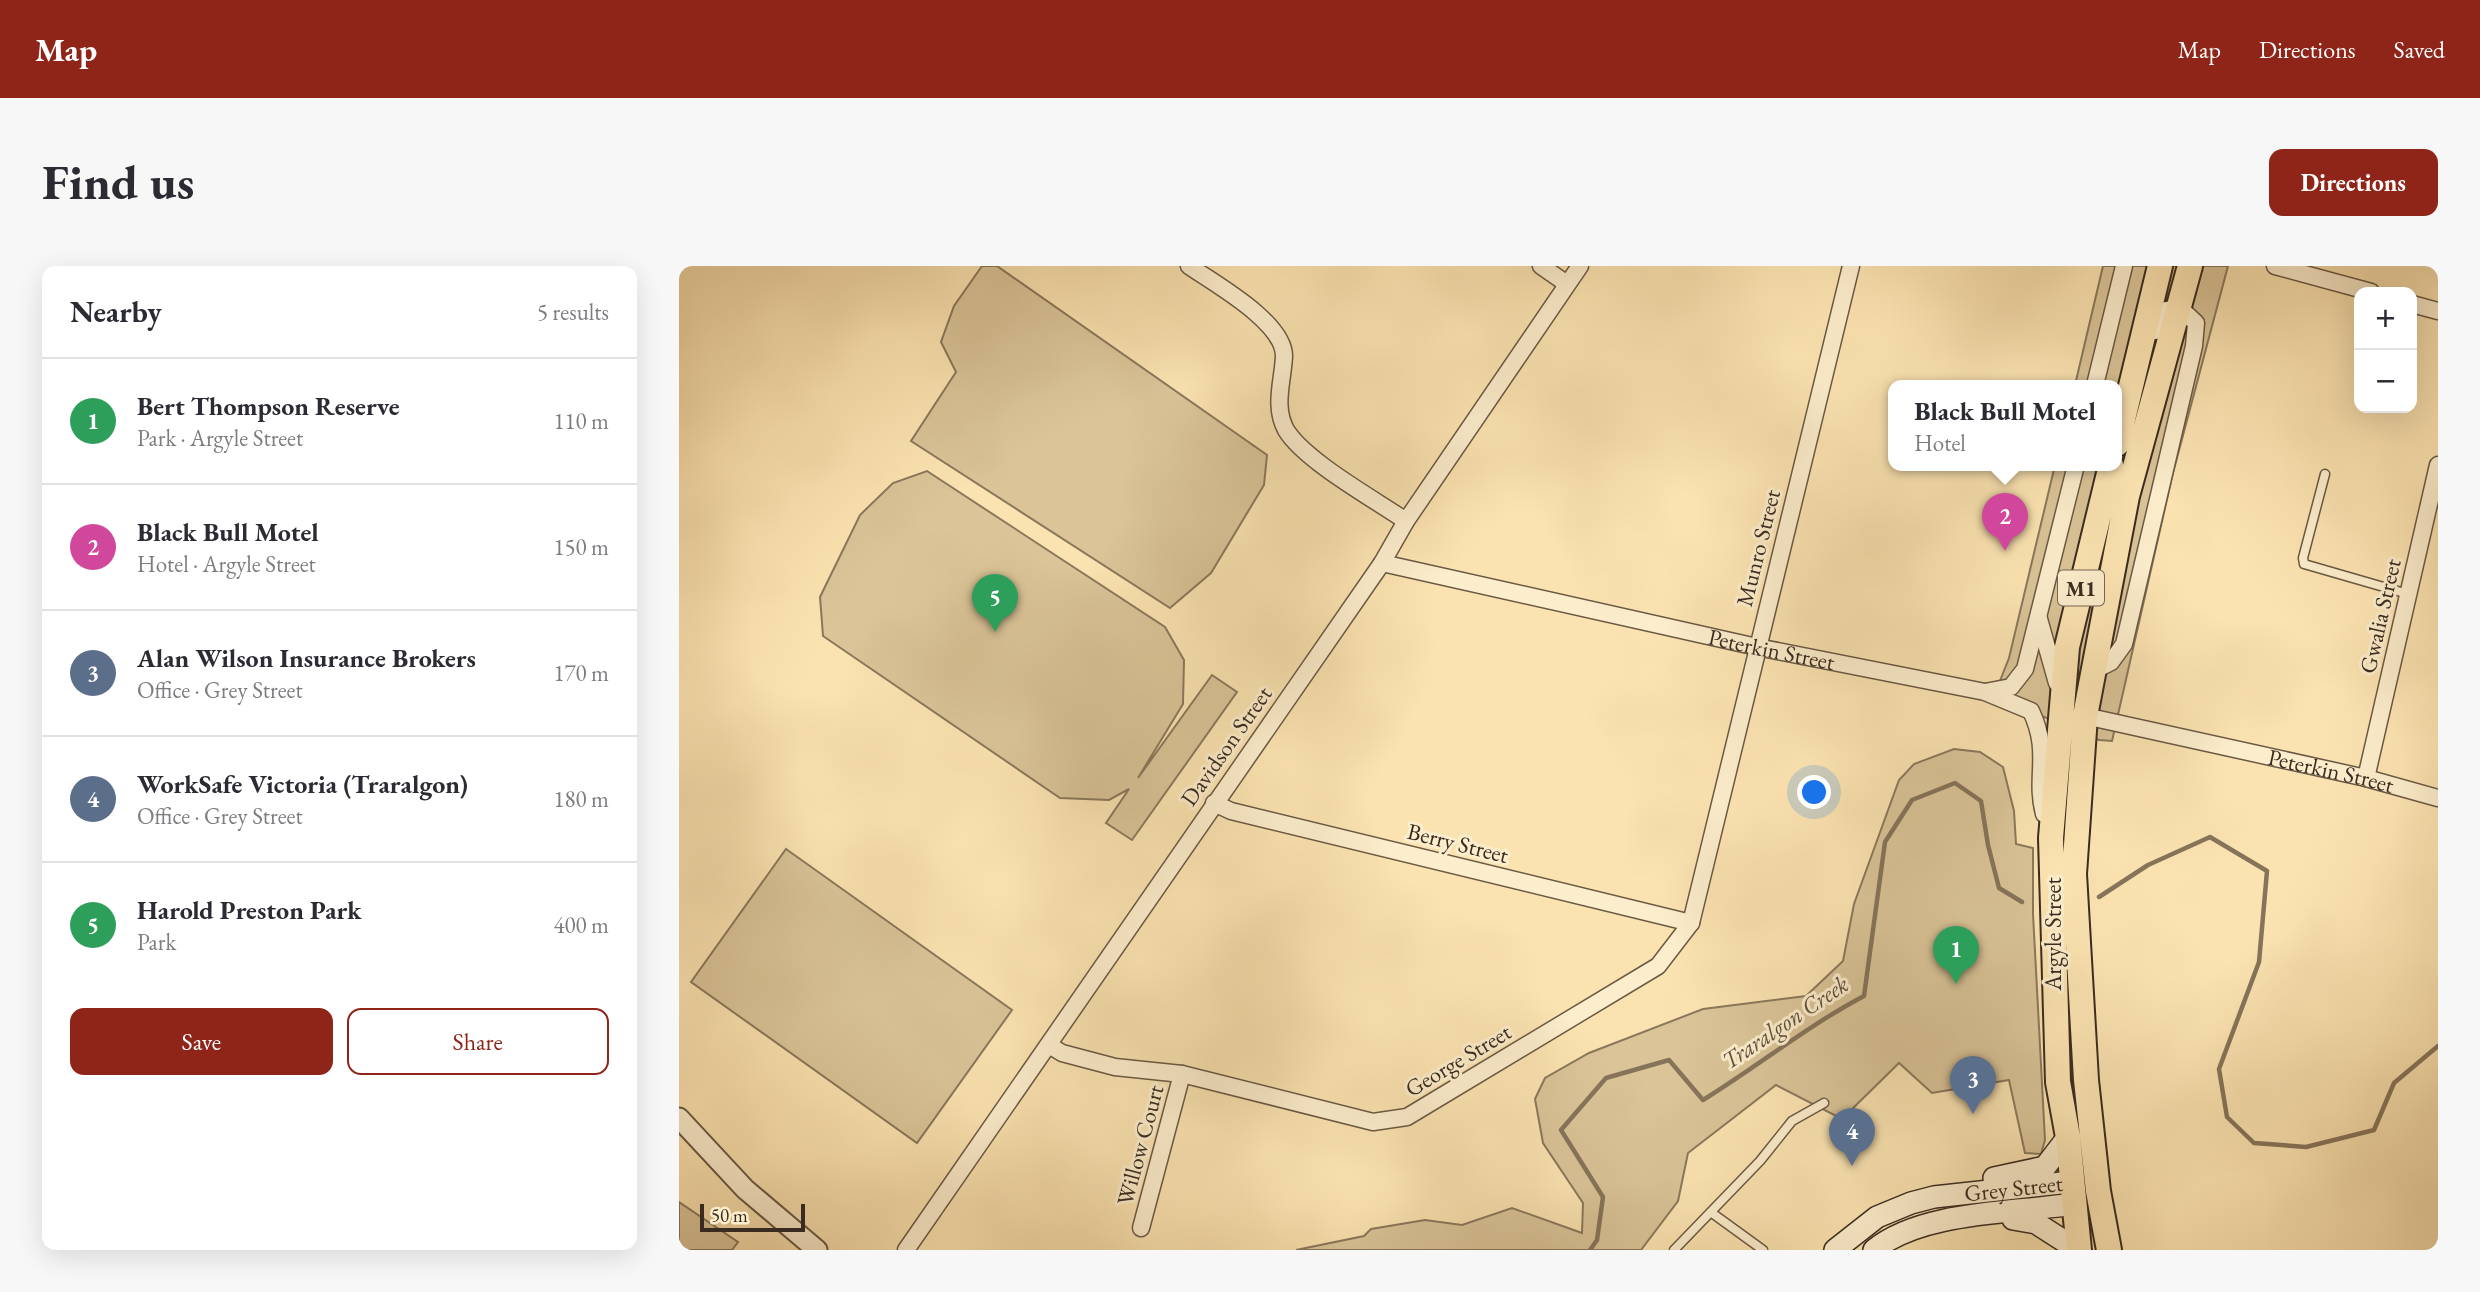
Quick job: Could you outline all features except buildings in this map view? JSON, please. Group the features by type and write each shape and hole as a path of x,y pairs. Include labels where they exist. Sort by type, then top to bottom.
{"highway":[{"path":"2122,421 2160,266"},
{"name":"M1","path":"2085,716 2127,496 2171,309 2190,266"},
{"name":"M1","path":"2060,713 2058,647 2109,471"},
{"path":"2058,647 2083,644 2112,536 2127,496"},
{"name":"Peterkin Street","path":"2060,713 2085,716"},
{"name":"Argyle Street","path":"2060,713 2051,838 2063,876 2080,1001 2098,1191 2109,1250"},
{"name":"Argyle Street","path":"2079,1250 2071,1193 2068,1137 2058,1082 2054,1005 2063,876 2085,716"},
{"name":"Grey Street","path":"2071,1193 2098,1191"}],"main road":[{"path":"1934,1198 1940,1190 2045,1167 2068,1137"},
{"name":"Grey Street","path":"1835,1250 1877,1217 1911,1203 1934,1198 2071,1193"},
{"name":"Grey Street","path":"1874,1250 1919,1227 2071,1193"},
{"path":"1911,1203 1919,1227 2020,1218 2056,1233 2079,1250"}],"street":[{"path":"1189,266 1250,309 1279,338 1284,353 1279,415 1296,443 1406,522"},
{"path":"1541,266 1567,284"},
{"name":"Davidson Street","path":"906,1250 1382,563 1406,522 1580,266"},
{"name":"Munro Street","path":"1691,923 1850,266"},
{"path":"2096,380 2124,266"},
{"path":"2130,387 2147,361 2171,309 2172,266"},
{"path":"2274,266 2354,287"},
{"path":"2417,305 2438,311"},
{"path":"2093,671 2111,662 2125,644 2195,346 2196,323 2171,309"},
{"name":"Gwalia Street","path":"2366,778 2438,464"},
{"path":"1985,692 2011,687 2025,668 2075,471"},
{"name":"Peterkin Street","path":"1382,563 1757,647 1985,692 2031,711 2039,729 2043,749 2043,808 2051,838"},
{"path":"2039,619 2058,647"},
{"name":"Peterkin Street","path":"2085,716 2366,778 2438,798"},
{"name":"Berry Street","path":"1215,803 1231,811 1691,923"},
{"name":"George Street","path":"1049,1045 1062,1054 1115,1067 1182,1074 1373,1122 1407,1117 1658,966 1691,923"},
{"name":"Willow Court","path":"1141,1228 1182,1074"},
{"path":"679,1118 745,1189 817,1250"}],"lane":[{"path":"2325,474 2302,558 2304,564 2409,594"},
{"path":"1680,1248 1792,1121 1824,1103"},
{"path":"1712,1213 1763,1250"}],"shaded area":[{"path":"982,266 997,266 1267,455 1264,485 1211,573 1170,608 911,441 956,372 941,342 954,306"},
{"path":"2103,266 2228,266 2173,473 2112,741 2099,740 1994,696 2009,658 2054,471 2122,471 2122,380 2076,380"},
{"path":"927,471 1165,627 1184,660 1183,704 1138,778 1212,675 1237,692 1132,840 1106,823 1129,789 1109,800 1060,798 823,636 820,597 860,515 893,483"},
{"path":"1954,749 1980,752 2003,767 2014,811 2016,844 2033,848 2033,914 2045,1140 2041,1154 2025,1153 2009,1080 1932,1093 1899,1063 1842,1119 1776,1085 1688,1153 1678,1201 1641,1250 1296,1250 1364,1236 1371,1229 1425,1220 1462,1225 1512,1208 1582,1233 1583,1203 1543,1143 1535,1099 1545,1078 1589,1053 1703,1009 1806,996 1843,961 1854,904 1899,780 1914,764"},
{"path":"786,849 1012,1010 917,1143 691,982"},
{"path":"679,1202 738,1242 732,1250 679,1250"}],"waterway":[{"name":"Traralgon Creek","path":"1590,1250 1597,1240 1603,1197 1561,1130 1606,1078 1669,1060 1703,1100 1864,996 1885,842 1912,800 1955,783 1981,801 1999,888 2022,902"},
{"name":"Traralgon Creek","path":"2099,897 2148,865 2210,837 2267,871 2259,962 2219,1069 2227,1117 2254,1143 2306,1147 2374,1130 2394,1083 2438,1046"}],"place":[{"name":"Black Bull Motel","path":"2005,551"},
{"name":"Harold Preston Park","path":"995,632"},
{"name":"Bert Thompson Reserve","path":"1956,984"},
{"name":"Alan Wilson Insurance Brokers","path":"1973,1114"},
{"name":"WorkSafe Victoria (Traralgon)","path":"1852,1166"}]}
